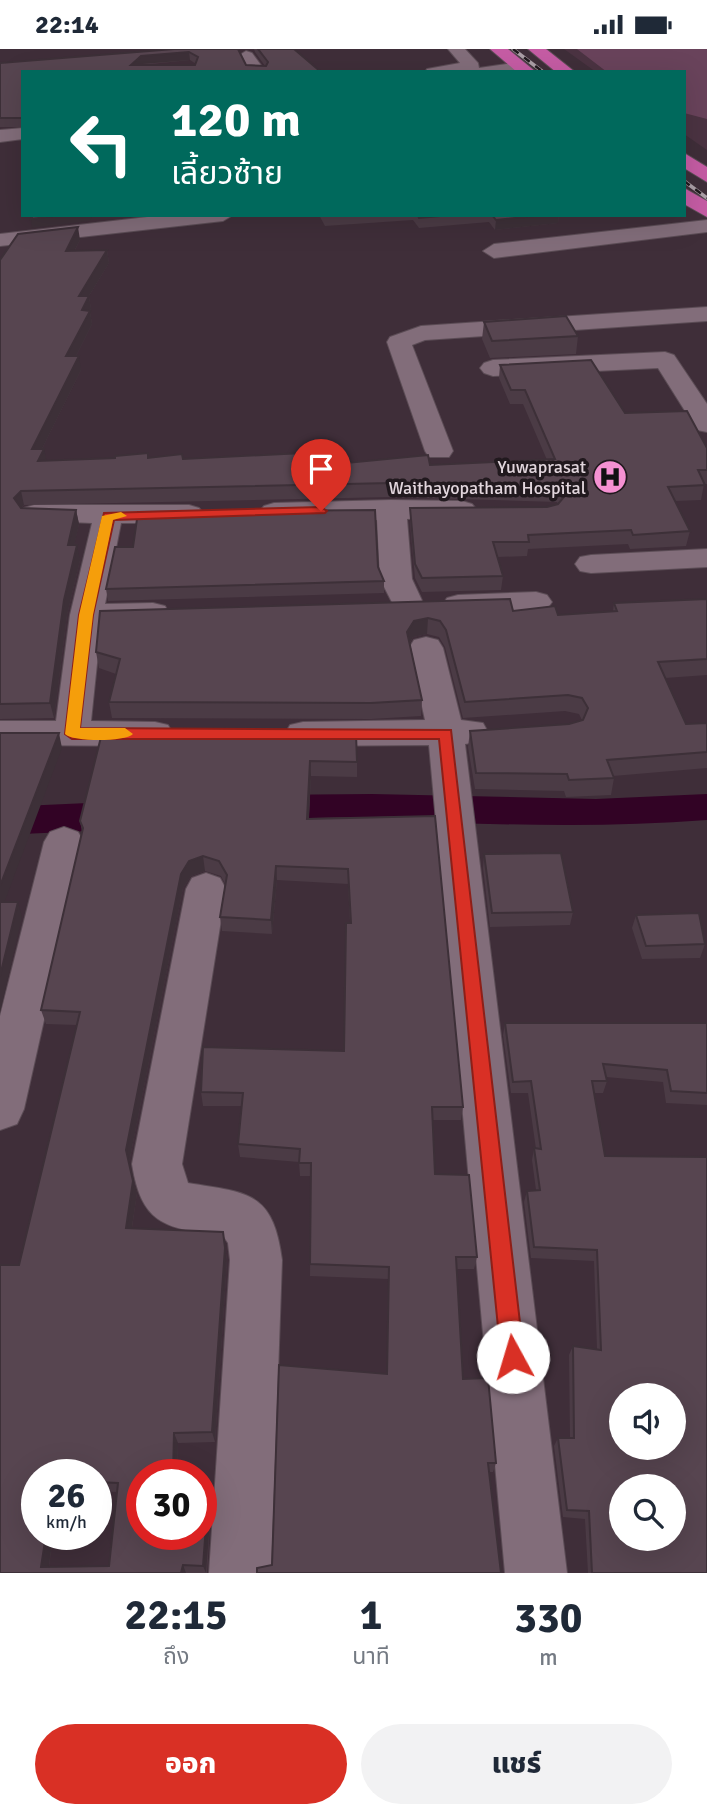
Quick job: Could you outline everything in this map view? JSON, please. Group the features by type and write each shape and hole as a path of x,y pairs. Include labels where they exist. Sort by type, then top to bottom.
{"highway":[{"path":"498,49 524,69"},
{"path":"536,49 564,70"},
{"path":"686,160 707,176"}],"street":[{"path":"446,70 472,66 456,49"},
{"path":"246,56 256,70"},
{"path":"0,136 21,133"},
{"path":"0,263 7,239 85,223 188,217"},
{"path":"494,251 707,226"},
{"path":"439,451 399,342 406,337 421,333 707,314"},
{"path":"651,335 707,424"},
{"path":"493,368 665,359"},
{"path":"391,509 396,579 406,620 446,734 536,1573"},
{"path":"252,512 489,510"},
{"path":"34,515 212,513"},
{"path":"72,734 86,615 108,516"},
{"path":"591,564 707,558"},
{"path":"406,620 536,602"},
{"path":"86,615 180,613"},
{"path":"266,734 446,734 499,730"},
{"path":"0,733 183,734"},
{"path":"0,1109 64,842"},
{"path":"205,889 157,1164 161,1189 174,1204 239,1216 253,1235 256,1260 240,1573"}],"shaded area":[{"path":"564,49 707,49 707,150 686,135 686,70 593,70"},
{"path":"577,49 707,49 707,119 686,114 686,70 604,70"}],"building":[{"path":"174,49 238,49 246,65 266,66 268,62 258,49 294,49 319,70 21,70 21,118 0,118 0,63","holes":["189,52 198,57 195,65 131,65 141,56"]},
{"path":"494,217 525,217 496,220"},
{"path":"78,227 66,251 107,250 79,296 89,296 82,310 90,311 66,356 79,356 32,449 44,449 38,461 115,458 148,453 148,458 182,454 183,459 323,452 326,465 428,455 430,465 555,459 525,390 511,390 500,365 591,360 625,413 687,411 707,448 707,470 698,470 705,485 668,487 690,531 633,535 631,530 528,535 529,542 493,542 503,576 422,578 415,564 410,508 547,507 558,504 564,497 559,488 391,483 21,491 14,498 21,508 76,510 68,545 77,545 64,600 50,703 0,704 0,260 18,234"},
{"path":"566,316 578,336 492,341 484,322"},
{"path":"375,510 378,567 384,581 106,589 115,547 133,547 138,512"},
{"path":"510,599 513,611 555,606 558,615 617,611 614,603 707,599 707,659 658,662 686,724 707,723 707,752 607,760 614,778 569,780 567,774 476,773 470,731 569,724 583,720 588,708 582,698 568,695 465,702 446,630 440,621 428,618 414,621 407,632 422,700 371,703 109,702 120,659 96,652 100,611"},
{"path":"0,733 59,733 0,886"},
{"path":"102,733 356,734 357,762 310,761 307,819 435,816 463,1107 432,1107 435,1174 469,1175 477,1257 456,1257 463,1379 488,1378 496,1463 488,1463 501,1573 257,1573 257,1568 272,1565 279,1365 387,1374 389,1267 310,1264 311,1163 299,1163 300,1149 238,1144 243,1093 201,1092 203,1047 344,1051 346,923 351,923 348,869 276,866 271,920 220,917 227,875 219,861 203,856 189,861 181,874 126,1150 133,1181 126,1228 223,1232 225,1248 212,1432 174,1433 173,1459 126,1459 126,1550 204,1550 203,1566 183,1565 181,1573 0,1573 0,1265 19,1265 80,1012 41,1010 83,828 80,821"},
{"path":"561,853 573,912 492,913 484,854"},
{"path":"0,902 18,902 0,976"},
{"path":"699,913 705,944 646,946 636,915"},
{"path":"505,1023 707,1023 707,1093 671,1091 667,1070 603,1064 607,1081 592,1081 605,1156 707,1157 707,1573 592,1573 589,1511 567,1510 558,1438 574,1438 573,1346 601,1350 597,1250 534,1247 527,1191 540,1190 534,1148 541,1149 531,1081 513,1082"}],"waterway":[{"path":"260,808 372,807 596,813 707,807"},
{"path":"0,821 132,815"}],"railway":[{"path":"513,49 540,70"},
{"path":"686,182 707,198"}],"slow traffic":[{"path":"121,516 108,516 103,536 86,615 72,734 125,734"}],"place":[{"name":"Yuwaprasat Waithayopatham Hospital","path":"610,477"}],"route":[{"path":"321,511 108,516 86,615 72,734 446,734 513,1357"}]}
